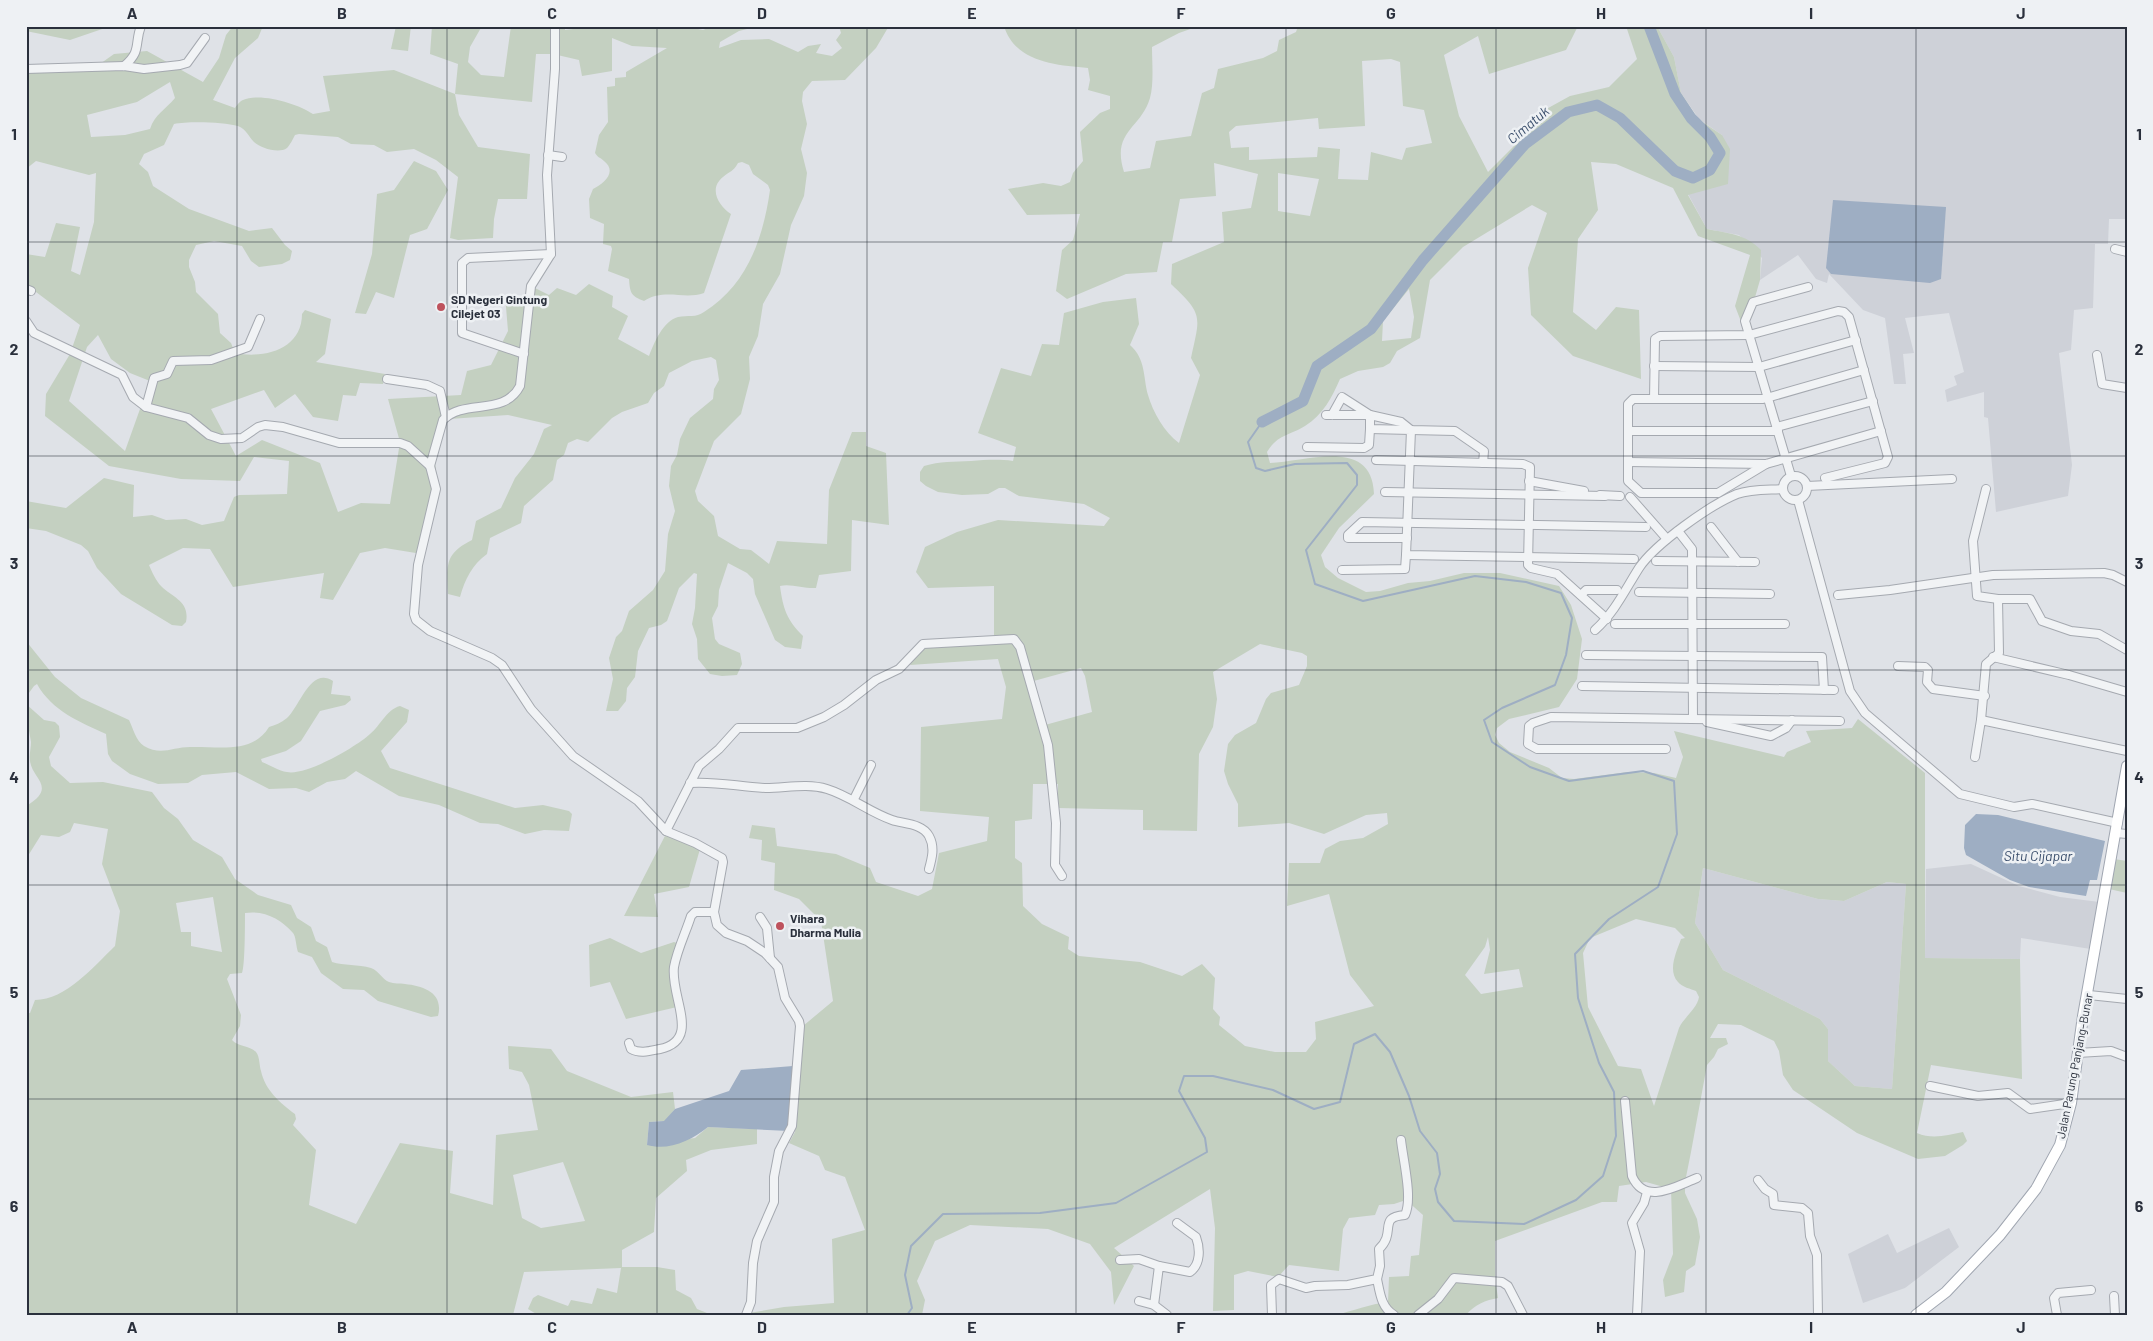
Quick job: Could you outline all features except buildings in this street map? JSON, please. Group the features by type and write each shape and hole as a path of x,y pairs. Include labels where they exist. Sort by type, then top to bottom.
{"main road":[{"name":"Jalan Parung Panjang–Bunar","path":"1916,1315 1946,1292 1974,1263 2036,1189 2060,1145 2071,1104 2078,1053 2120,830 2127,766"}],"street":[{"path":"124,66 134,58 138,50 138,34 141,26"},
{"path":"430,466 433,461 441,425 446,417 460,411 491,406 510,398 520,386 531,286 548,263 551,254 547,210 548,154 555,69 555,26"},
{"path":"26,69 124,66 144,69 187,63 205,38"},
{"path":"548,154 562,157"},
{"path":"2115,249 2127,252"},
{"path":"524,354 462,333 462,263 468,258 551,254"},
{"path":"1791,476 1745,321 1753,302 1808,287"},
{"path":"1654,399 1655,340 1660,336 1749,335 1838,311 1844,312 1849,317 1856,340 1888,457 1885,463 1825,478"},
{"path":"146,407 154,378 167,374 173,361 211,360 248,347 260,319"},
{"path":"26,321 34,333 122,375 132,397 146,407 188,418 209,435 221,439 242,438 258,427 265,425 284,427 340,443 400,443 408,446 430,466 436,489 418,565 413,605 416,620 430,631 492,658 502,665 531,709 573,756 638,801 666,831 695,843 722,858 723,862 714,912 717,926 721,930 747,941 770,958 780,971 785,998 800,1026 792,1126 778,1151 774,1177 774,1202 757,1241 753,1263 751,1302 746,1315"},
{"path":"1654,366 1759,367 1856,340"},
{"path":"2097,355 2102,384 2127,388"},
{"path":"1864,370 1768,398 1630,400 1628,481 1641,493 1714,494 1766,464 1881,431"},
{"path":"387,379 428,385 440,391 446,417"},
{"path":"1370,415 1342,397 1329,415 1370,415 1401,422 1412,430"},
{"path":"1628,431 1777,429 1873,401"},
{"path":"1307,447 1364,448 1369,445 1370,415"},
{"path":"1370,429 1455,431 1484,451 1483,463"},
{"path":"1342,570 1404,570 1412,430"},
{"path":"1376,460 1523,464 1530,466 1528,565 1531,568 1557,574 1607,619"},
{"path":"1628,462 1766,464"},
{"path":"1782,489 1785,481 1791,476 1799,477 1807,486"},
{"path":"1807,486 1952,479"},
{"path":"1529,481 1605,496"},
{"path":"1782,489 1790,499 1798,500 1805,494 1807,486"},
{"path":"1595,630 1607,619 1624,595 1640,566 1667,539 1738,494 1782,489"},
{"path":"1986,489 1973,541 1977,596 1998,599 2030,599 2042,621 2071,631 2099,634 2127,650"},
{"path":"1385,492 1620,496"},
{"path":"1630,497 1667,539"},
{"path":"1798,500 1850,691 1865,713 1960,794 2014,807 2032,804 2120,830"},
{"path":"1407,538 1348,538 1348,535 1362,522 1646,527"},
{"path":"1711,527 1738,562"},
{"path":"1678,531 1692,549 1693,719"},
{"path":"1406,555 1634,559"},
{"path":"1656,561 1755,562"},
{"path":"1838,595 1975,579 1993,575 2104,573 2127,582"},
{"path":"1581,595 1586,590 1618,590"},
{"path":"1639,592 1770,594"},
{"path":"1975,756 1982,720 1986,664 1999,652 1998,599"},
{"path":"1614,624 1785,624"},
{"path":"666,831 699,766 719,749 738,728 797,728 811,723 844,705 876,680 898,668 923,644 1014,639 1020,647 1048,745 1056,824 1056,865 1062,876"},
{"path":"1586,654 1822,657 1824,690"},
{"path":"1994,657 2069,675 2127,692"},
{"path":"1898,666 1925,667 1928,670 1927,682 1933,689 1984,696"},
{"path":"1582,686 1834,690"},
{"path":"1666,749 1537,749 1528,744 1529,726 1551,717 1840,721"},
{"path":"1693,719 1771,736 1786,728 1792,720"},
{"path":"1982,720 2127,752"},
{"path":"854,799 871,765"},
{"path":"690,783 710,782 764,788 813,786 854,799 893,821 906,822 927,832 933,853 929,869"},
{"path":"629,1043 631,1049 637,1052 670,1047 680,1040 684,1028 674,990 674,967 691,916 695,912 714,912"},
{"path":"760,917 767,928 770,958"},
{"path":"2089,995 2127,999"},
{"path":"2078,1053 2111,1051 2127,1057"},
{"path":"1930,1086 1978,1096 2004,1092 2030,1109 2071,1104"},
{"path":"1625,1101 1632,1176 1636,1183 1647,1192 1668,1190 1697,1178"},
{"path":"1394,1315 1387,1311 1383,1303 1377,1279 1380,1266 1379,1249 1386,1242 1390,1219 1394,1216 1405,1215 1407,1211 1409,1193 1401,1140"},
{"path":"1758,1180 1773,1194 1774,1206 1802,1208 1808,1213 1810,1236 1817,1255 1818,1315"},
{"path":"1637,1315 1640,1250 1632,1223 1644,1204 1647,1192"},
{"path":"1120,1260 1139,1259 1159,1266 1190,1272 1194,1269 1199,1258 1196,1236 1177,1223"},
{"path":"1154,1305 1159,1266"},
{"path":"1418,1315 1438,1299 1454,1278 1502,1282 1508,1286 1523,1315"},
{"path":"1272,1315 1271,1285 1279,1279 1306,1288 1348,1285 1377,1279"},
{"path":"2057,1315 2054,1298 2058,1293 2090,1290"},
{"path":"2114,1296 2115,1315"},
{"path":"1139,1301 1154,1305 1167,1315"}],"shaded area":[{"path":"1657,26 2127,26 2127,219 2109,219 2108,244 2095,244 2093,308 2074,310 2071,350 2059,353 2072,465 2068,496 1996,512 1988,418 1984,417 1984,392 1947,402 1945,390 1957,385 1954,376 1964,372 1949,313 1905,318 1914,353 1903,354 1906,384 1894,384 1885,318 1863,310 1829,274 1827,283 1816,279 1798,255 1760,280 1762,258 1739,235 1707,229 1688,194 1722,135 1699,119 1681,93 1674,57"},
{"path":"1971,864 2019,886 2060,897 2107,903 2097,950 2021,938 2020,959 1925,958 1926,869"},
{"path":"1703,868 1818,899 1844,901 1887,882 1906,884 1892,1089 1855,1086 1828,1061 1828,1029 1820,1019 1723,970 1695,923"},
{"path":"1949,1228 1959,1247 1905,1288 1863,1303 1848,1254 1888,1234 1897,1253"}],"green space":[{"path":"26,26 111,26 70,40 26,31"},
{"path":"233,26 263,26 258,38 235,58 213,100 235,108 242,101 250,98 269,98 299,106 313,114 330,111 323,76 394,70 455,94 458,64 430,54 432,26 482,26 470,47 468,62 481,75 504,77 511,26 565,26 565,30 598,26 650,26 654,29 683,26 703,30 713,26 759,26 739,31 720,42 719,48 741,40 769,39 798,52 808,46 821,44 816,53 832,56 842,48 836,40 841,33 839,26 889,26 876,48 845,80 812,81 803,92 802,101 807,124 801,149 807,173 804,196 791,225 780,274 763,304 758,336 749,357 750,379 741,414 714,441 695,491 698,501 714,516 718,536 740,549 751,550 769,564 777,541 827,544 829,490 852,432 866,432 866,446 886,453 889,525 852,520 851,571 819,575 816,588 780,586 787,614 793,625 803,636 801,649 785,647 775,640 755,594 753,579 747,573 728,563 719,590 718,606 712,618 715,639 719,644 740,653 742,664 737,675 722,676 710,674 698,659 697,639 692,624 697,574 694,573 679,588 667,621 661,625 649,628 638,651 635,677 627,688 626,701 618,711 606,711 613,679 609,658 616,637 622,631 629,611 653,590 665,571 668,534 675,511 669,486 671,466 677,455 680,439 690,418 713,399 714,389 719,380 716,360 711,357 692,361 669,373 664,386 654,393 648,403 622,412 612,418 588,442 577,439 568,443 564,455 557,460 553,480 524,506 521,523 490,538 487,554 470,573 460,597 448,594 447,575 449,561 456,550 472,540 476,521 501,508 515,478 534,454 544,429 552,425 508,415 449,419 445,425 435,463 439,492 422,554 385,548 360,553 333,600 320,598 324,573 233,587 210,549 183,548 149,565 159,584 180,601 185,609 187,615 186,622 182,626 172,625 121,594 97,568 88,551 81,545 46,531 26,528 26,501 66,508 104,478 134,485 133,517 152,515 166,520 186,519 202,525 224,521 234,497 239,495 287,494 289,461 254,457 240,481 181,479 109,466 45,416 46,394 70,354 80,325 36,292 26,287 26,254 45,257 56,223 80,227 71,271 80,275 94,222 96,173 89,175 36,161 26,169 26,83 29,70 97,66 114,54 147,51 203,82 219,58 226,35","holes":["612,38 632,46 667,48 626,72 626,77 615,78 615,86 607,87 608,122 599,135 595,153 610,169 605,181 593,189 589,199 590,218 604,224 603,244 611,246 612,249 608,271 629,279 634,296 644,301 659,295 696,295 704,293 731,214 719,202 716,187 723,177 733,170 738,163 742,162 749,165 753,174 768,185 770,190 763,226 757,243 742,274 731,288 719,301 701,314 678,317 668,323 660,333 649,356 618,339 628,316 612,307 613,296 589,284 576,295 557,288 549,295 529,285 529,304 505,295 508,331 491,365 467,371 461,395 388,399 400,442 390,504 361,503 338,512 320,463 262,440 236,456 211,409 264,390 275,408 295,394 313,417 338,421 343,395 356,396 360,383 383,384 385,374 316,362 325,354 331,319 305,310 302,314 296,336 280,349 258,354 235,353 231,343 220,333 218,314 196,292 195,282 189,267 189,260 196,245 214,241 242,246 251,261 259,267 282,264 290,260 292,251 272,228 249,231 189,209 153,186 148,172 139,164 144,154 164,145 174,124 197,122 238,126 257,144 275,150 284,150 295,135 299,134 338,137 351,144 374,145 387,152 414,149 436,160 458,177 450,238 458,240 493,238 498,199 527,199 530,154 478,147 459,115 455,94 532,102 536,54 553,54 579,60 582,76 612,71","170,82 175,98 157,116 150,129 125,135 91,137 87,115 137,102","98,335 111,359 130,373 150,381 125,451 69,401 87,347"]},
{"path":"396,26 411,26 408,51 391,49"},
{"path":"1004,26 1199,26 1179,33 1152,47 1150,98 1146,108 1124,139 1121,148 1121,158 1124,172 1150,168 1156,141 1191,136 1202,93 1214,88 1218,69 1263,58 1277,51 1279,40 1296,32 1298,26 1578,26 1566,50 1489,74 1478,36 1444,55 1459,116 1488,172 1520,140 1530,118 1570,96 1609,87 1637,59 1626,26 1657,26 1674,57 1681,93 1698,119 1722,135 1730,149 1728,184 1688,195 1707,229 1743,237 1761,250 1760,280 1745,332 1735,306 1750,255 1698,236 1673,188 1616,164 1591,162 1598,210 1578,239 1573,312 1596,330 1616,307 1639,310 1641,379 1573,356 1531,315 1528,268 1547,213 1532,205 1463,247 1430,280 1420,338 1397,351 1390,363 1383,367 1358,371 1340,379 1330,399 1317,417 1305,426 1280,438 1271,446 1267,452 1270,463 1335,456 1350,458 1362,465 1370,476 1374,494 1339,528 1321,555 1325,567 1338,578 1366,592 1380,591 1408,583 1430,581 1464,573 1500,573 1559,586 1571,605 1582,639 1577,679 1559,707 1509,719 1497,728 1495,735 1499,743 1510,752 1549,768 1562,778 1574,779 1628,772 1654,773 1676,778 1683,757 1674,731 1784,757 1787,752 1811,742 1806,731 1852,728 1858,719 1925,773 1925,958 2020,959 2022,1079 1931,1065 1917,1133 1934,1137 1963,1132 1967,1141 1963,1145 1945,1156 1918,1159 1857,1133 1793,1090 1783,1075 1779,1051 1774,1041 1741,1025 1718,1024 1710,1038 1726,1038 1728,1044 1718,1049 1707,1065 1685,1182 1685,1193 1697,1219 1700,1237 1695,1265 1686,1271 1684,1292 1665,1297 1663,1280 1673,1254 1671,1189 1646,1182 1619,1186 1617,1202 1602,1202 1495,1241 1495,1278 1498,1298 1480,1304 1466,1315 1335,1315 1388,1302 1389,1277 1409,1276 1411,1256 1419,1255 1423,1215 1406,1200 1394,1204 1379,1205 1375,1215 1349,1218 1343,1229 1339,1271 1289,1265 1278,1277 1248,1271 1234,1275 1234,1310 1213,1311 1215,1228 1210,1189 1114,1248 1134,1266 1114,1305 1111,1272 1090,1244 1048,1229 970,1225 935,1241 917,1281 925,1300 922,1315 738,1315 784,1307 834,1303 832,1239 865,1230 845,1177 825,1170 819,1156 789,1143 795,1132 803,1026 833,1001 821,921 799,899 774,890 775,863 761,860 762,840 749,838 752,825 775,828 777,846 836,854 870,868 876,882 918,896 932,889 939,853 987,841 989,817 920,811 921,727 1002,719 1006,687 998,659 910,665 922,646 994,639 994,586 928,588 916,572 925,547 957,532 998,520 1104,526 1110,518 1084,504 1019,496 1005,488 999,488 988,494 962,495 938,492 920,481 920,472 924,466 941,462 1013,461 1016,447 978,433 1001,368 1031,376 1042,344 1059,345 1064,313 1103,302 1136,298 1139,324 1130,345 1139,356 1148,395 1156,415 1179,443 1200,375 1191,358 1197,317 1182,294 1171,284 1172,264 1224,242 1222,212 1251,208 1258,174 1214,163 1216,196 1180,199 1172,242 1163,242 1157,272 1126,274 1067,299 1056,291 1062,250 1073,240 1080,214 1027,215 1008,189 1043,183 1061,186 1070,182 1073,173 1083,161 1080,132 1100,113 1110,109 1110,96 1088,90 1090,80 1088,68 1050,63 1038,59 1017,47 1009,38","holes":["1391,59 1400,62 1403,106 1424,110 1432,143 1406,148 1402,160 1371,152 1368,180 1338,179 1340,149 1318,147 1317,157 1249,160 1249,147 1231,148 1229,132 1236,126 1318,118 1319,129 1365,126 1362,61","1278,173 1319,179 1310,216 1278,211","1409,289 1414,317 1411,338 1382,341 1383,321","1260,644 1302,653 1307,656 1307,666 1299,685 1271,693 1266,699 1256,723 1235,735 1228,744 1224,771 1238,804 1238,827 1289,823 1324,834 1366,815 1387,813 1388,824 1363,838 1340,841 1325,849 1320,863 1289,863 1287,906 1329,894 1350,975 1374,1006 1315,1022 1316,1039 1306,1052 1275,1052 1245,1046 1219,1025 1220,1017 1213,1009 1215,978 1202,964 1182,976 1140,962 1079,956 1068,949 1069,937 1042,924 1023,906 1022,863 1015,858 1015,821 1032,819 1033,784 1058,784 1058,808 1143,810 1143,830 1197,831 1199,754 1213,727 1217,699 1213,672","1081,668 1085,676 1092,712 1045,725 1030,682","1703,868 1818,899 1844,901 1887,882 1906,884 1892,1089 1855,1086 1828,1061 1828,1029 1820,1019 1723,970 1695,923","1636,919 1675,928 1685,938 1681,939 1677,949 1673,972 1680,984 1696,991 1699,997 1696,1005 1679,1028 1654,1106 1641,1069 1618,1066 1588,1007 1583,953 1590,938","1488,937 1490,950 1484,974 1519,969 1523,987 1481,994 1465,975 1485,947"]},
{"path":"414,161 436,171 448,190 427,229 410,235 394,298 376,292 366,314 355,313 372,254 377,194 394,190"},
{"path":"26,641 55,677 81,698 129,720 141,744 150,749 162,751 184,747 233,747 253,742 262,736 269,727 287,718 312,683 318,679 325,678 333,681 331,694 350,696 351,700 345,705 320,711 301,741 286,751 261,759 262,762 287,772 306,770 343,753 363,740 387,714 400,706 409,710 407,722 381,751 390,768 515,808 543,805 569,811 572,814 569,831 544,830 525,834 498,824 480,823 439,805 399,796 356,771 345,779 327,782 309,792 296,788 269,789 236,772 202,775 188,783 158,784 130,774 112,761 108,754 106,734 67,715 50,702 37,684 26,697"},
{"path":"26,704 44,720 55,722 59,726 60,737 49,757 51,766 70,783 103,782 152,792 164,808 178,819 193,840 222,857 235,879 258,895 291,905 297,918 311,927 316,941 327,947 332,962 371,968 389,982 419,987 431,992 435,996 439,1008 438,1016 431,1017 378,1001 364,990 343,989 321,973 312,957 298,952 294,934 278,920 265,914 245,913 242,973 230,974 227,979 241,1015 240,1026 232,1040 256,1052 266,1084 279,1101 295,1114 296,1119 293,1125 316,1150 309,1205 356,1224 400,1143 453,1151 450,1193 493,1205 496,1135 538,1130 529,1085 522,1072 509,1069 508,1046 551,1049 567,1071 631,1097 673,1092 675,1109 665,1121 649,1122 647,1145 695,1138 708,1127 757,1129 757,1144 711,1150 686,1160 687,1171 656,1198 654,1232 622,1250 622,1267 657,1267 675,1270 676,1290 691,1298 697,1309 712,1315 538,1315 528,1309 533,1298 538,1295 568,1306 571,1300 592,1304 597,1288 617,1293 621,1268 524,1272 513,1315 26,1315 26,1013 30,1013 35,1000 58,994 79,980 115,946 120,911 102,864 108,829 74,823 70,832 59,837 41,835 26,859 26,806 35,799 42,788 30,761 31,742","holes":["213,897 222,952 191,946 191,932 181,932 176,903","563,1162 585,1221 541,1228 522,1218 513,1175"]},
{"path":"668,830 700,849 689,887 654,894 658,917 624,916"},
{"path":"2114,859 2127,861 2127,893 2109,889"},
{"path":"610,938 641,953 674,942 685,946 673,971 677,1007 626,1019 610,982 590,987 589,945"}],"water":[{"path":"1833,200 1946,207 1941,279 1930,283 1831,274 1826,268"},
{"name":"Situ Cijapar","path":"1976,814 1998,815 2105,841 2097,880 2090,880 2086,896 2029,887 2010,880 1966,855 1964,848 1965,825"},
{"path":"793,1066 789,1131 708,1127 694,1137 679,1144 663,1147 647,1145 649,1122 664,1121 675,1109 729,1091 741,1070"}],"waterway":[{"name":"Cimatuk","path":"1262,422 1303,401 1317,366 1371,329 1423,260 1525,144 1568,112 1597,105 1620,118 1675,171 1693,178 1710,170 1720,153 1710,137 1691,118 1675,94 1649,26"},
{"path":"907,1315 912,1308 905,1275 911,1246 943,1214 1040,1213 1116,1203 1207,1152 1205,1138 1179,1091 1184,1076 1213,1076 1273,1090 1314,1109 1340,1102 1354,1044 1375,1034 1390,1052 1409,1096 1420,1131 1437,1153 1440,1174 1435,1189 1438,1202 1454,1221 1524,1224 1576,1200 1603,1176 1616,1136 1614,1092 1599,1063 1578,998 1575,954 1609,919 1658,887 1677,834 1674,781 1643,771 1569,781 1530,767 1492,742 1484,720 1502,708 1555,685 1566,655 1572,618 1561,593 1526,582 1475,576 1363,601 1315,584 1306,550 1357,485 1357,475 1347,463 1295,464 1265,471 1256,468 1248,442 1262,422"}],"place":[{"name":"SD Negeri Gintung Cilejet 03","path":"441,307"},
{"name":"Vihara Dharma Mulia","path":"780,926"}]}
